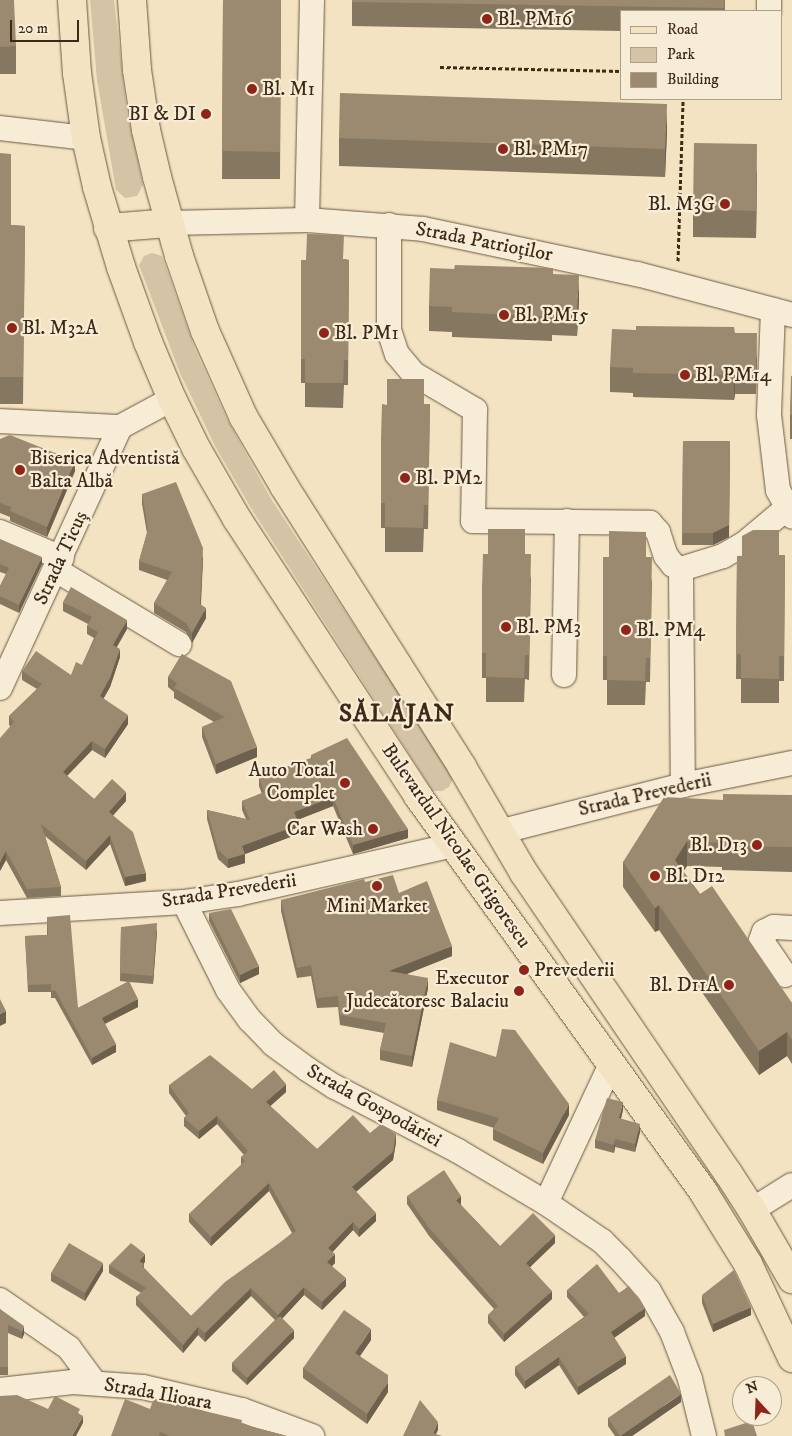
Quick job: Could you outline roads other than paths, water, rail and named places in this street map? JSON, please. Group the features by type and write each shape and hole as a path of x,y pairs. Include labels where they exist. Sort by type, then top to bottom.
{"main road":[{"name":"Bulevardul Nicolae Grigorescu","path":"72,0 77,73 86,138 108,228 134,303 172,399 196,448 242,527 358,705 454,845 727,1228 760,1288 792,1358"},
{"name":"Bulevardul Nicolae Grigorescu","path":"132,0 137,70 146,130 169,223 205,332 244,418 284,486 462,767 499,832 566,937 752,1210 792,1280"},
{"path":"108,228 169,223"},
{"path":"454,845 499,832"}],"street":[{"path":"307,220 312,0"},
{"path":"0,128 86,138"},
{"name":"Strada Patrioților","path":"169,223 307,220 389,225 458,235 677,284 782,312"},
{"path":"389,225 389,330 397,354 414,374 475,410 473,521 650,523 658,532 666,556 673,565 681,569 724,556 790,512 778,490 769,415 782,312"},
{"path":"0,421 120,427 172,399"},
{"name":"Strada Ticuș","path":"0,688 59,564 120,427"},
{"path":"564,675 567,521"},
{"path":"0,532 59,564 179,644"},
{"path":"681,569 683,785"},
{"name":"Strada Prevederii","path":"499,832 683,785 792,763"},
{"name":"Strada Prevederii","path":"0,913 184,902 238,894 454,845"},
{"name":"Strada Gospodăriei","path":"184,902 228,990 250,1020 273,1044 306,1070 335,1087 458,1152 546,1203 602,1241 635,1274 648,1291 672,1332 682,1356 704,1436"},
{"path":"785,975 761,940 764,932 774,928 792,928"},
{"path":"546,1203 611,1064"},
{"path":"752,1210 792,1185"},
{"path":"0,1300 69,1348 94,1382"},
{"name":"Strada Ilioara","path":"0,1390 44,1384 94,1382 143,1387 242,1410 312,1436"}],"place":[{"name":"Bl. PM16","path":"487,19"},
{"name":"Bl. M1","path":"252,89"},
{"name":"BI & DI","path":"206,114"},
{"name":"Bl. PM17","path":"503,149"},
{"name":"Bl. M3G","path":"725,204"},
{"name":"Bl. PM15","path":"504,315"},
{"name":"Bl. M32A","path":"12,328"},
{"name":"Bl. PM1","path":"324,333"},
{"name":"Bl. PM14","path":"685,375"},
{"name":"Biserica Adventistă Balta Albă","path":"20,470"},
{"name":"Bl. PM2","path":"405,478"},
{"name":"Bl. PM3","path":"506,627"},
{"name":"Bl. PM4","path":"626,630"},
{"name":"Auto Total Complet","path":"345,783"},
{"name":"Car Wash","path":"373,829"},
{"name":"Bl. D13","path":"757,845"},
{"name":"Bl. D12","path":"655,876"},
{"name":"Mini Market","path":"377,886"},
{"name":"Prevederii","path":"524,970"},
{"name":"Bl. D11A","path":"729,985"},
{"name":"Executor Judecătoresc Balaciu","path":"519,991"}],"district":[{"name":"SĂLĂJAN","path":"397,714"}]}
